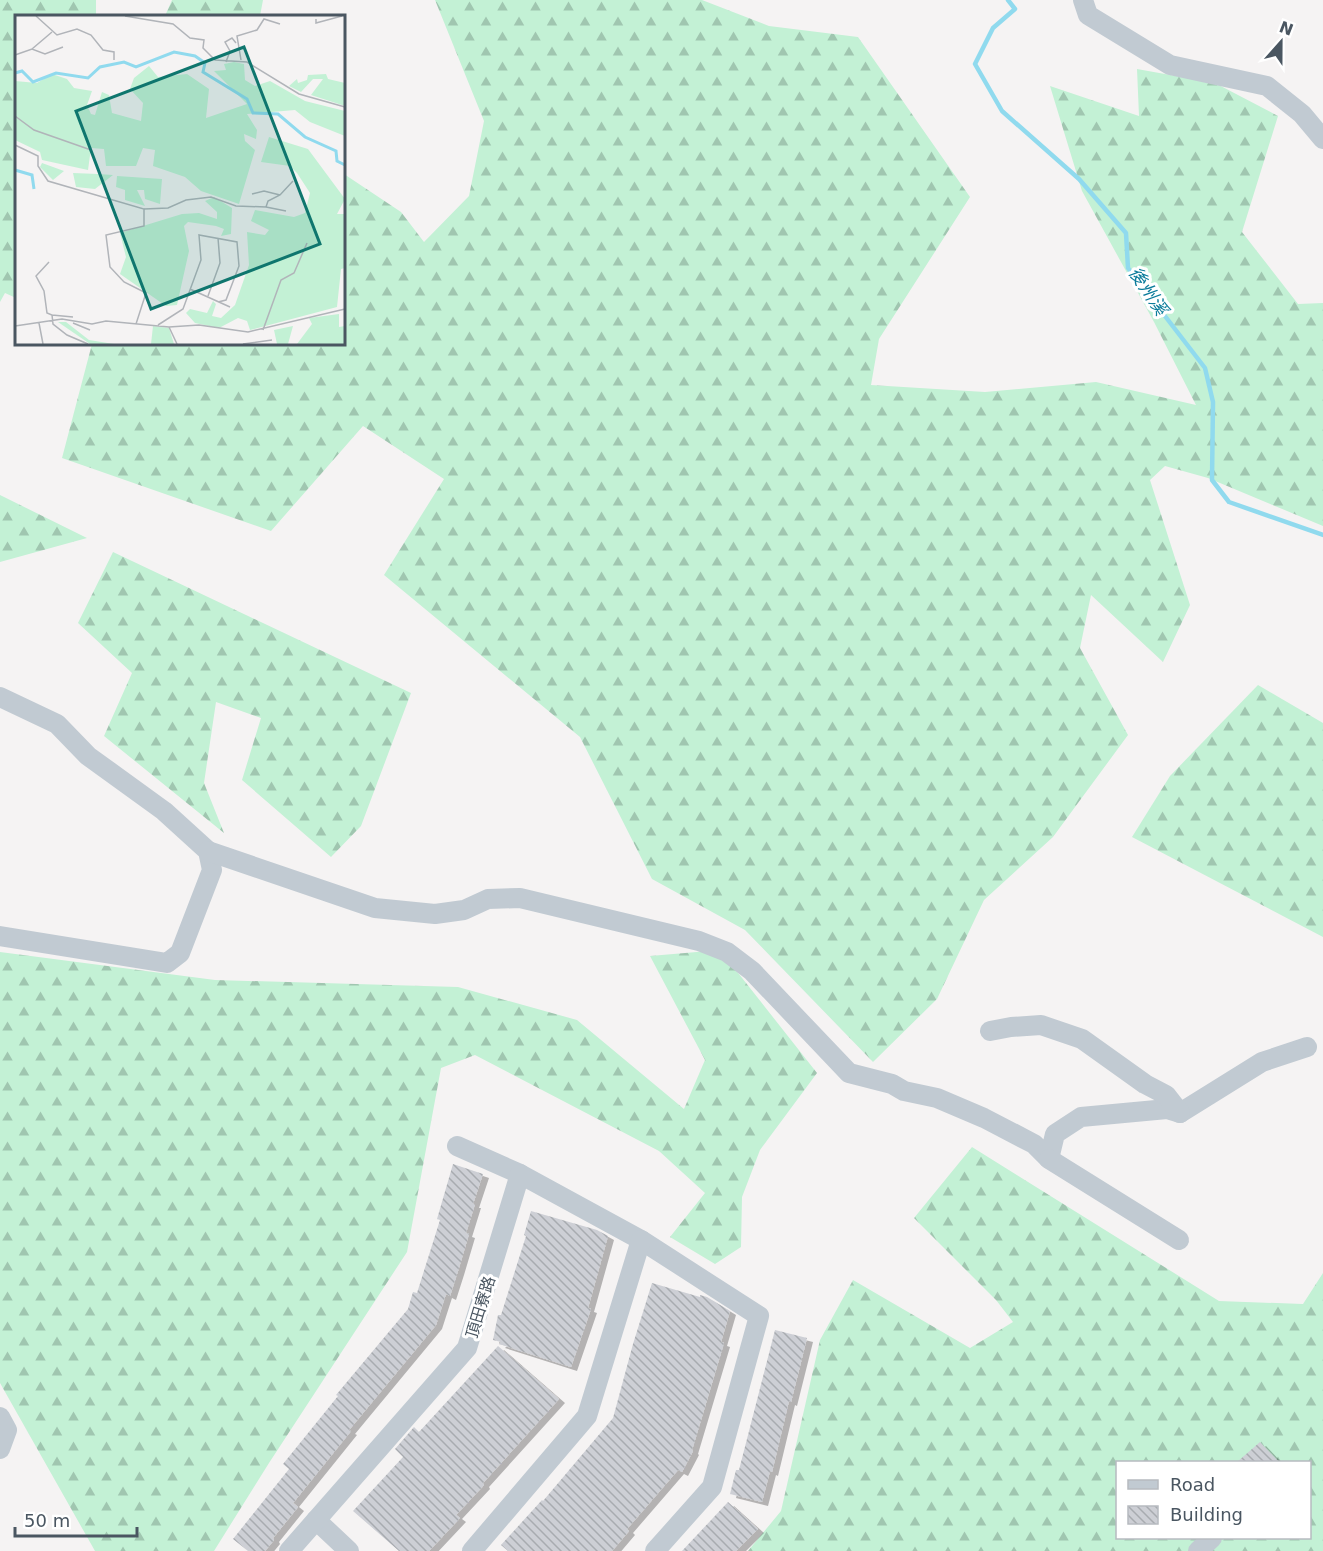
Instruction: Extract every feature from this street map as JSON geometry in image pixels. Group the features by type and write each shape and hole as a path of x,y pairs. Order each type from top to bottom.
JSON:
{"street":[{"path":"1083,0 1088,15 1170,66 1267,86 1302,114 1323,139"},
{"path":"0,697 57,724 88,756 164,812 208,851 375,908 435,914 464,910 488,899 520,898 699,941 727,952 752,971 849,1073 892,1084 904,1091 937,1098 984,1118 1034,1144 1049,1159 1179,1240"},
{"path":"0,936 167,963 180,953 212,870 208,851"},
{"path":"990,1031 1041,1025 1082,1039 1145,1084 1166,1095 1180,1113"},
{"path":"1180,1113 1262,1062 1307,1047"},
{"path":"1049,1159 1055,1134 1081,1117 1167,1108 1180,1113"},
{"path":"457,1146 520,1174 640,1240 759,1316 712,1487 655,1551"},
{"name":"頂田寮路","path":"289,1551 467,1348 520,1174"},
{"path":"472,1551 587,1416 640,1240"},
{"path":"0,1416 7,1430 0,1449"},
{"path":"316,1520 349,1551"},
{"path":"1198,1551 1211,1539"}],"green space":[{"path":"0,0 96,0 96,15 15,15 15,298 5,293 0,302"},
{"path":"172,0 263,0 260,15 165,15"},
{"path":"435,0 702,0 769,26 858,37 970,197 879,339 871,385 985,392 1096,382 1196,405 1154,322 1082,191 1050,86 1139,116 1137,69 1215,83 1278,116 1242,232 1298,304 1323,303 1323,526 1208,478 1165,466 1150,480 1190,605 1163,662 1091,595 1080,648 1128,735 1053,837 984,900 937,999 873,1062 745,930 652,879 580,737 384,575 444,479 363,426 271,531 62,458 92,345 345,345 345,175 401,212 424,242 469,196 484,121"},
{"path":"0,495 87,538 0,562"},
{"path":"113,552 411,693 361,826 331,857 242,780 261,718 216,702 204,783 224,833 104,736 132,673 78,623"},
{"path":"1258,685 1323,723 1323,937 1132,837 1170,776"},
{"path":"720,950 817,1073 760,1150 742,1197 741,1247 715,1264 670,1237 705,1193 659,1151 475,1055 441,1068 407,1252 214,1551 95,1551 0,1383 0,952 215,980 458,987 577,1020 684,1109 705,1060 650,956"},
{"path":"972,1147 1219,1301 1303,1304 1323,1273 1323,1551 748,1551 781,1511 820,1340 853,1280 970,1348 1013,1322 996,1300 914,1218"}],"building":[{"path":"453,1164 483,1174 473,1204 475,1204 466,1233 469,1234 458,1271 450,1296 446,1294 436,1325 349,1430 351,1431 293,1503 298,1507 265,1551 248,1551 233,1539 289,1469 283,1464 338,1396 336,1395 408,1309 413,1292 417,1293 440,1220 437,1219"},
{"path":"531,1211 597,1230 608,1236 588,1308 591,1309 571,1367 499,1344 501,1342 493,1340 498,1315 501,1315 526,1236 524,1235"},
{"path":"652,1283 707,1297 730,1311 721,1342 724,1343 693,1451 682,1472 678,1470 627,1529 629,1531 612,1551 508,1551 501,1545 543,1501 613,1418"},
{"path":"775,1330 807,1338 762,1502 730,1494 736,1470 739,1470"},
{"path":"498,1346 559,1399 483,1483 484,1485 456,1515 460,1518 429,1551 399,1551 353,1511 403,1457 395,1449 414,1427 419,1432"},
{"path":"1260,1442 1278,1461 1238,1461"},
{"path":"728,1502 758,1529 736,1551 682,1551"}],"waterway":[{"name":"後州溪","path":"1008,0 1015,9 993,28 975,64 1002,111 1079,179 1126,233 1128,268 1205,368 1213,402 1212,480 1229,502 1323,535"}]}
